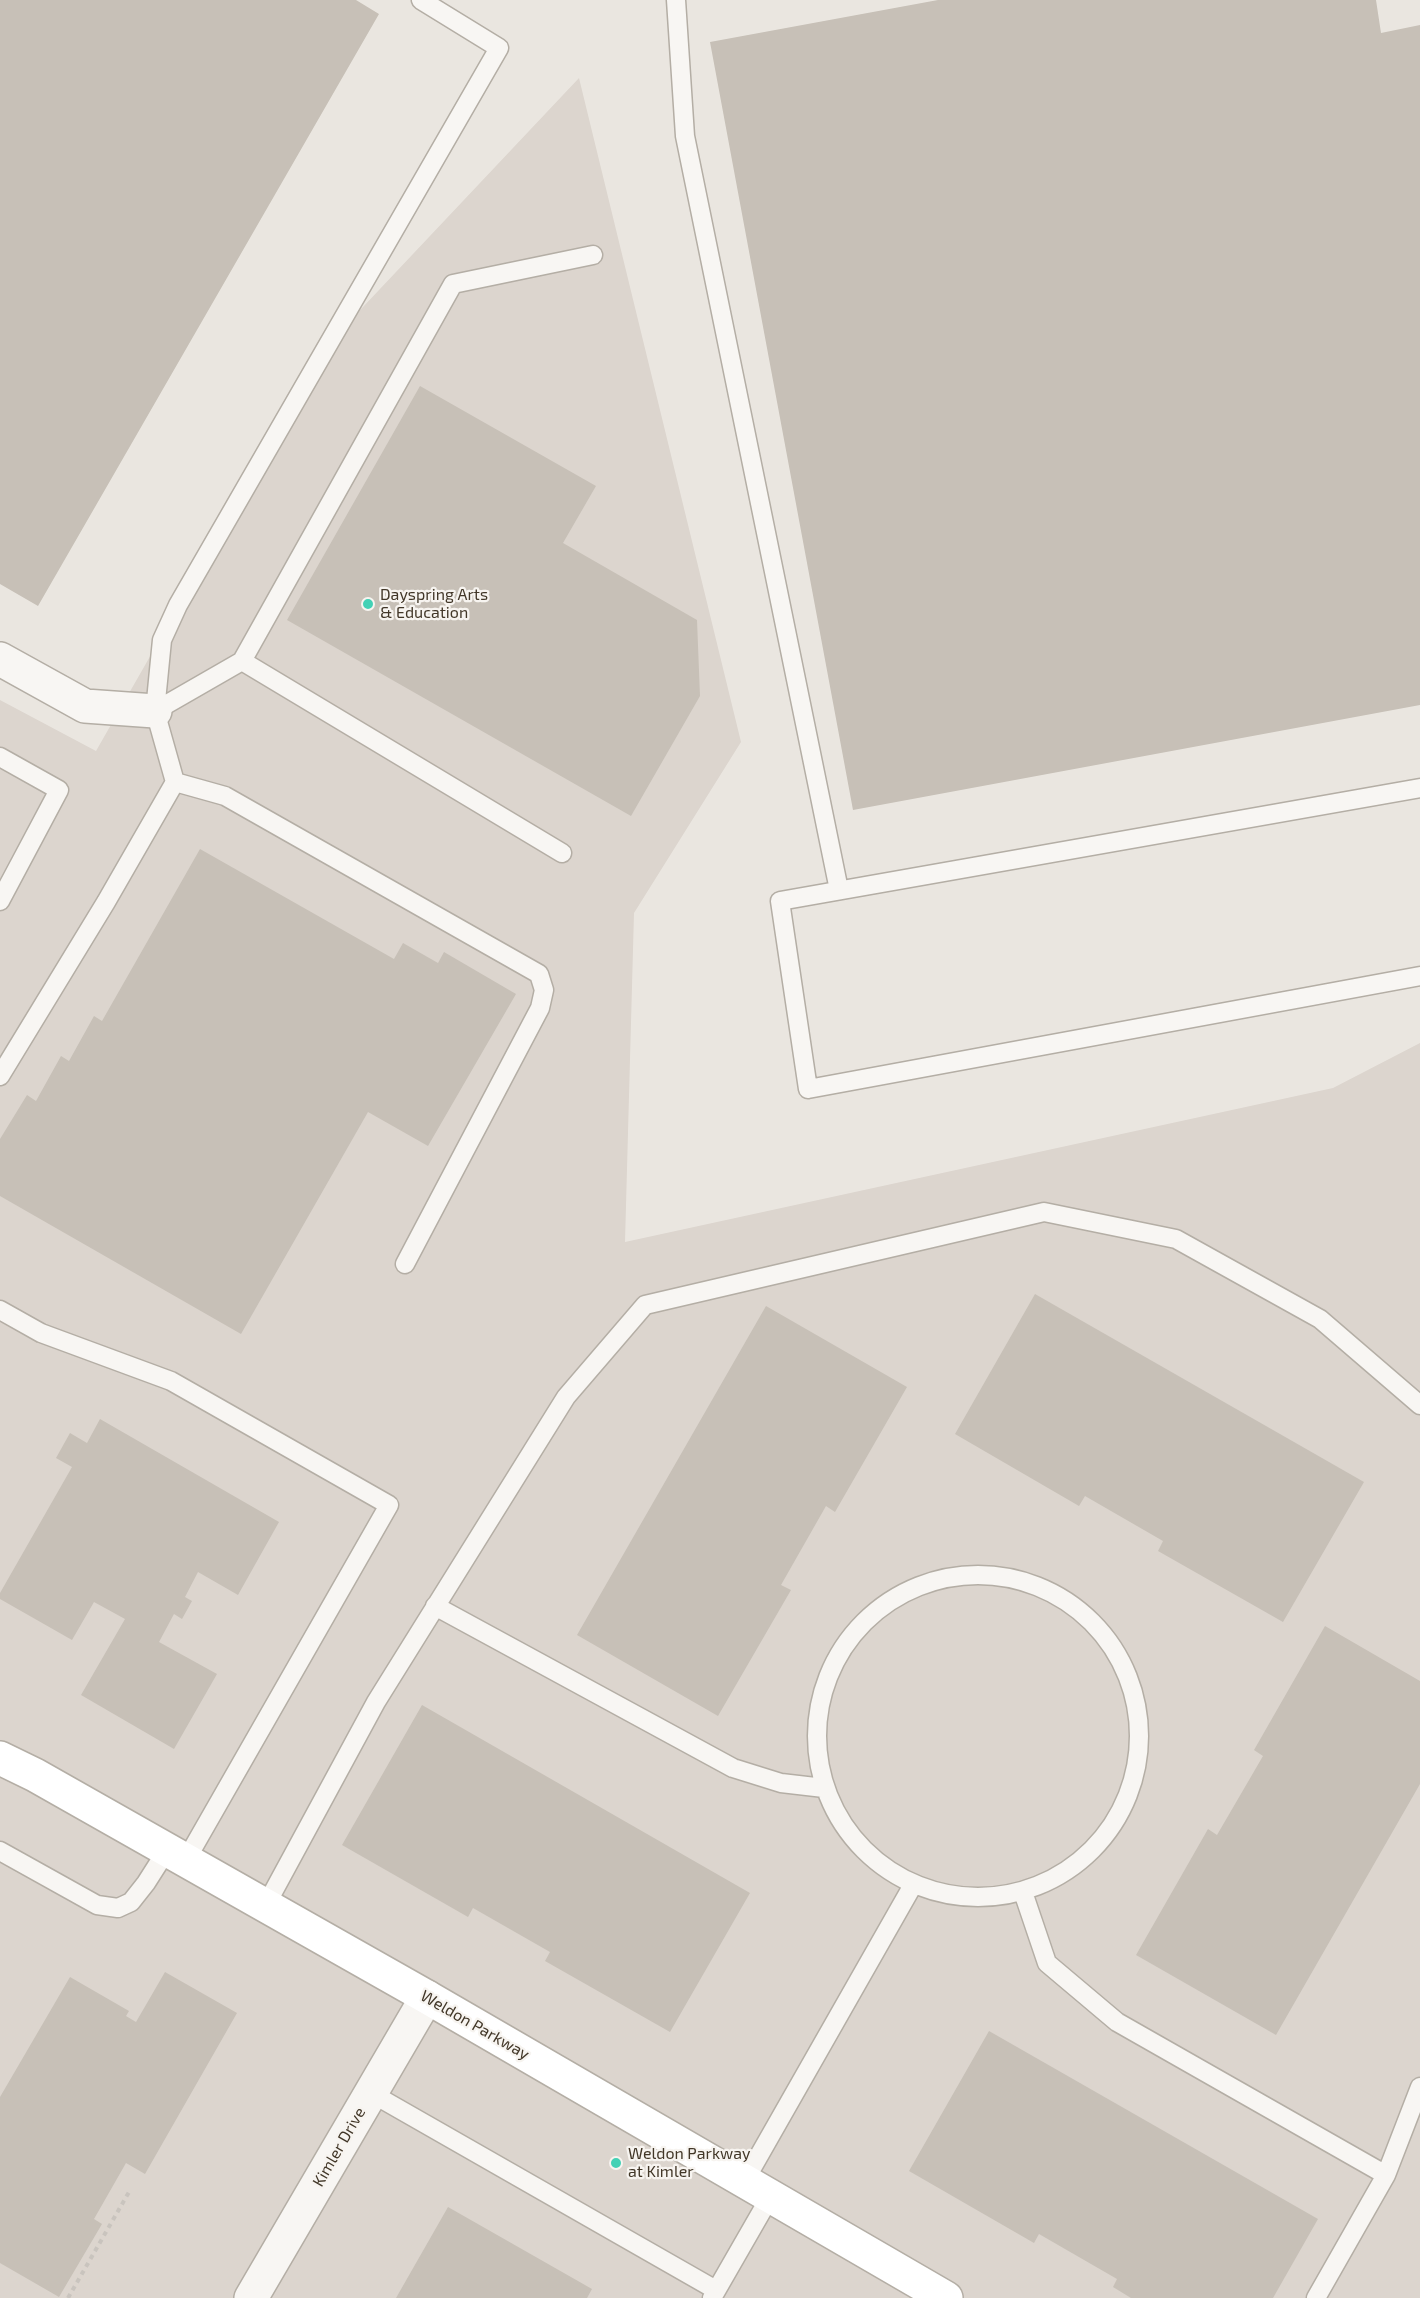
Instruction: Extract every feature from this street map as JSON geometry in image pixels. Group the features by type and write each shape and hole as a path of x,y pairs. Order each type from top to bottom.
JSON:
{"street":[{"path":"0,659 85,706 154,711"},
{"name":"Weldon Parkway","path":"0,1758 35,1775 266,1905 946,2298"},
{"name":"Kimler Drive","path":"251,2298 427,1997"}],"lane":[{"path":"0,1077 106,902 175,782 154,711 162,640 178,605 499,48 421,0"},
{"path":"676,0 685,136 839,891"},
{"path":"154,711 242,661 453,284 593,255"},
{"path":"242,661 562,853"},
{"path":"0,757 59,790 0,902"},
{"path":"175,782 225,796 539,974 544,990 540,1008 405,1264"},
{"path":"1420,788 780,901 808,1089 1420,976"},
{"path":"266,1905 376,1701 566,1397 645,1305 1044,1212 1176,1239 1320,1319 1420,1405"},
{"path":"0,1310 41,1333 171,1381 389,1505 176,1855 146,1883 131,1902 118,1908 97,1905 0,1851"},
{"path":"1001,1575 1054,1592 1097,1625 1127,1671 1140,1724 1135,1779 1111,1828 1073,1868 1023,1892 968,1898 913,1885 875,1862 859,1845 844,1828 824,1788 815,1733 826,1679 854,1631 895,1596 947,1576 1001,1575"},
{"path":"435,1606 733,1768 781,1783 824,1788"},
{"path":"371,2093 714,2294 757,2189 913,1885"},
{"path":"1023,1892 1047,1963 1117,2022 1386,2175"},
{"path":"1316,2298 1386,2175 1420,2087"}],"path":[{"path":"68,2298 129,2192"}],"shaded area":[{"path":"579,78 741,742 634,913 625,1242 1333,1088 1420,1043 1420,2298 0,2298 0,700 96,751 329,343"}],"building":[{"path":"0,0 356,0 379,14 38,606 0,584"},
{"path":"938,0 1376,0 1381,33 1420,25 1420,705 853,810 710,42"},
{"path":"420,386 596,486 563,543 697,620 700,696 631,816 287,620"},
{"path":"200,849 394,959 403,943 438,963 444,952 516,994 428,1146 368,1112 241,1334 0,1196 0,1139 27,1095 36,1101 61,1056 69,1061 94,1016 102,1021"},
{"path":"1035,1294 1364,1482 1283,1622 1158,1551 1163,1541 1085,1496 1079,1506 955,1434"},
{"path":"766,1306 907,1387 835,1512 826,1506 781,1585 791,1590 718,1716 577,1635"},
{"path":"100,1419 279,1522 238,1595 198,1572 185,1597 192,1601 182,1619 174,1614 159,1642 217,1674 174,1749 81,1695 125,1619 94,1602 72,1640 0,1599 0,1593 72,1467 56,1458 70,1433 87,1443"},
{"path":"1325,1626 1420,1681 1420,1784 1276,2035 1136,1955 1208,1829 1217,1835 1263,1756 1254,1750"},
{"path":"422,1705 750,1893 670,2032 545,1961 550,1952 473,1908 468,1917 342,1845"},
{"path":"165,1972 237,2013 145,2174 126,2163 94,2219 102,2224 59,2297 0,2263 0,2097 70,1977 129,2011 126,2016 136,2022"},
{"path":"989,2031 1318,2219 1273,2298 1131,2298 1113,2287 1117,2279 1039,2234 1034,2243 909,2171"},
{"path":"448,2207 592,2289 587,2298 396,2298"}],"place":[{"name":"Dayspring Arts & Education","path":"368,604"},
{"name":"Weldon Parkway at Kimler","path":"616,2163"}]}
